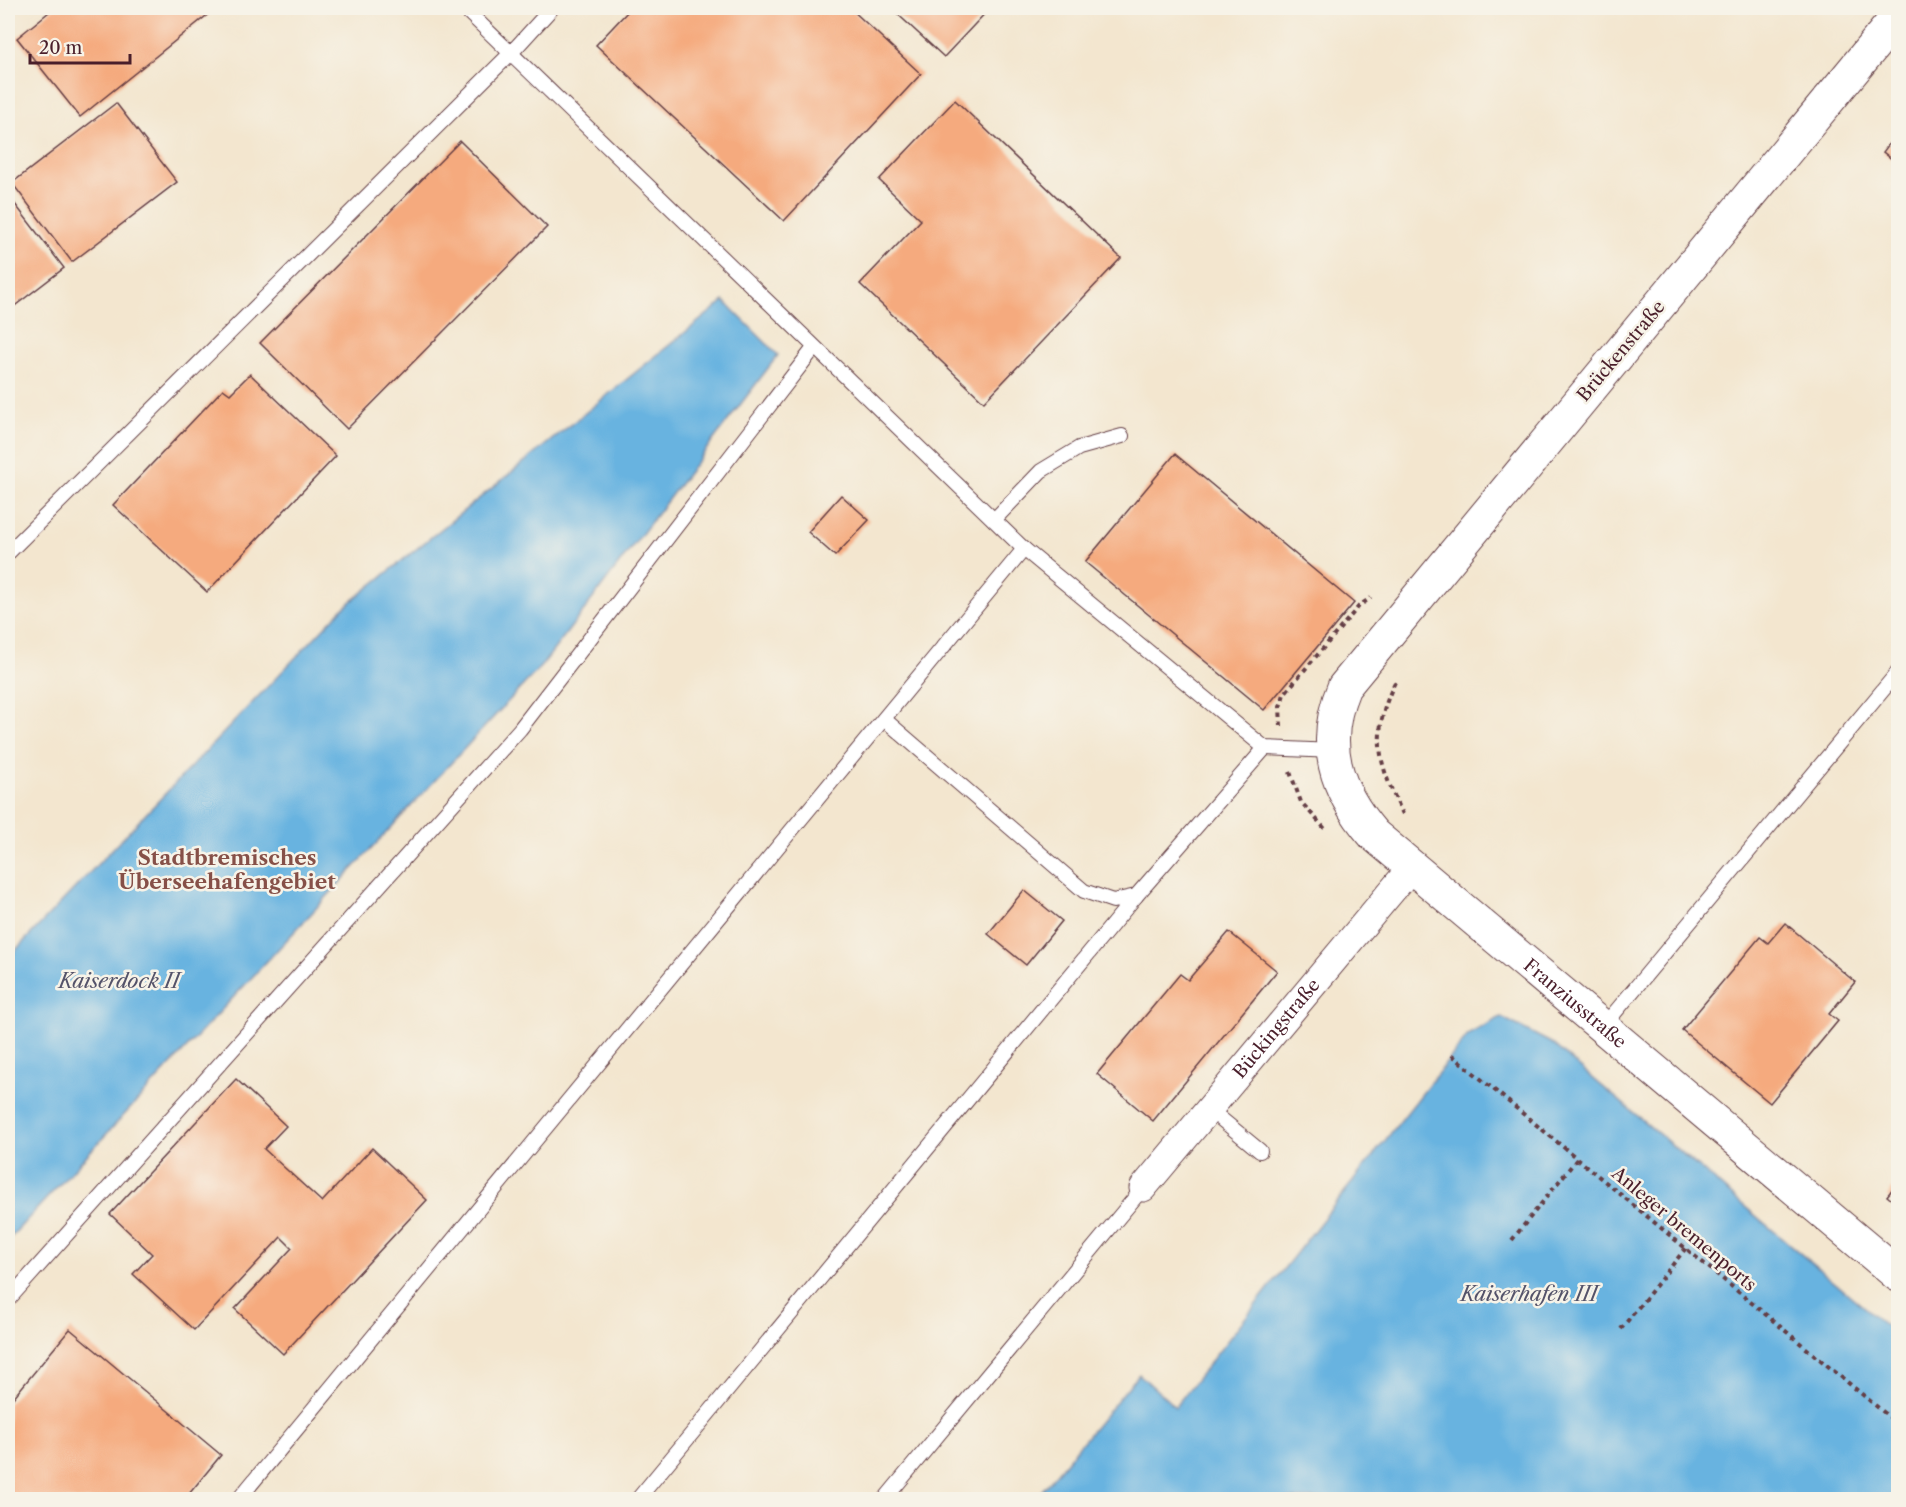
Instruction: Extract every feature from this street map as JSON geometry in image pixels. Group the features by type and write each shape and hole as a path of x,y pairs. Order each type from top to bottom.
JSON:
{"main road":[{"name":"Brückenstraße","path":"1344,687 1899,16"},
{"name":"Franziusstraße","path":"1344,687 1334,719 1333,751 1342,790 1356,814 1374,835 1602,1029 1899,1275"}],"street":[{"name":"Bückingstraße","path":"1143,1188 1411,868"}],"lane":[{"path":"464,8 1024,549 1265,748 1333,751"},
{"path":"8,553 511,53 552,8"},
{"path":"8,1300 520,729 814,348"},
{"path":"994,520 1041,471 1079,448 1122,436"},
{"path":"238,1500 1024,549"},
{"path":"1602,1029 1899,672"},
{"path":"884,719 1084,891 1113,901 1136,896"},
{"path":"637,1500 1136,896 1265,748"},
{"path":"1209,1109 1260,1151"},
{"path":"884,1500 1143,1188"}],"path":[{"path":"1395,680 1383,714 1379,743 1382,769 1407,821"},
{"name":"Anleger bremenports","path":"1452,1055 1899,1424"},
{"path":"1512,1240 1577,1159"},
{"path":"1621,1329 1686,1248"}],"water":[{"name":"Kaiserdock II","path":"724,301 778,355 543,664 8,1240 8,958 342,609"},
{"name":"Kaiserhafen III","path":"1501,1017 1551,1043 1898,1336 1898,1499 1035,1499 1139,1374 1175,1407 1469,1034"}],"building":[{"path":"54,8 216,8 80,117 17,38"},
{"path":"631,8 850,8 921,74 784,221 596,45"},
{"path":"891,8 990,8 944,57"},
{"path":"955,100 1121,258 984,402 860,284 921,220 879,180"},
{"path":"116,103 177,182 72,262 12,183"},
{"path":"1898,132 1898,164 1883,152"},
{"path":"460,141 547,227 347,429 260,343"},
{"path":"8,195 64,268 8,311"},
{"path":"250,374 336,456 207,592 113,505 223,389 230,394"},
{"path":"1175,454 1354,603 1264,710 1085,562"},
{"path":"841,495 869,520 835,556 808,532"},
{"path":"1024,890 1062,921 1026,965 988,934"},
{"path":"1785,923 1855,982 1829,1014 1838,1021 1770,1103 1682,1030 1760,937 1768,943"},
{"path":"1229,932 1277,971 1153,1121 1097,1074 1180,974 1188,980"},
{"path":"236,1079 286,1126 264,1149 322,1202 372,1148 427,1200 283,1354 235,1309 292,1248 281,1237 194,1330 133,1274 152,1254 110,1214"},
{"path":"1898,1182 1898,1205 1887,1196"},
{"path":"70,1329 221,1455 184,1500 8,1500 8,1404"}],"district":[{"name":"Stadtbremisches Überseehafengebiet","path":"227,869"}]}
